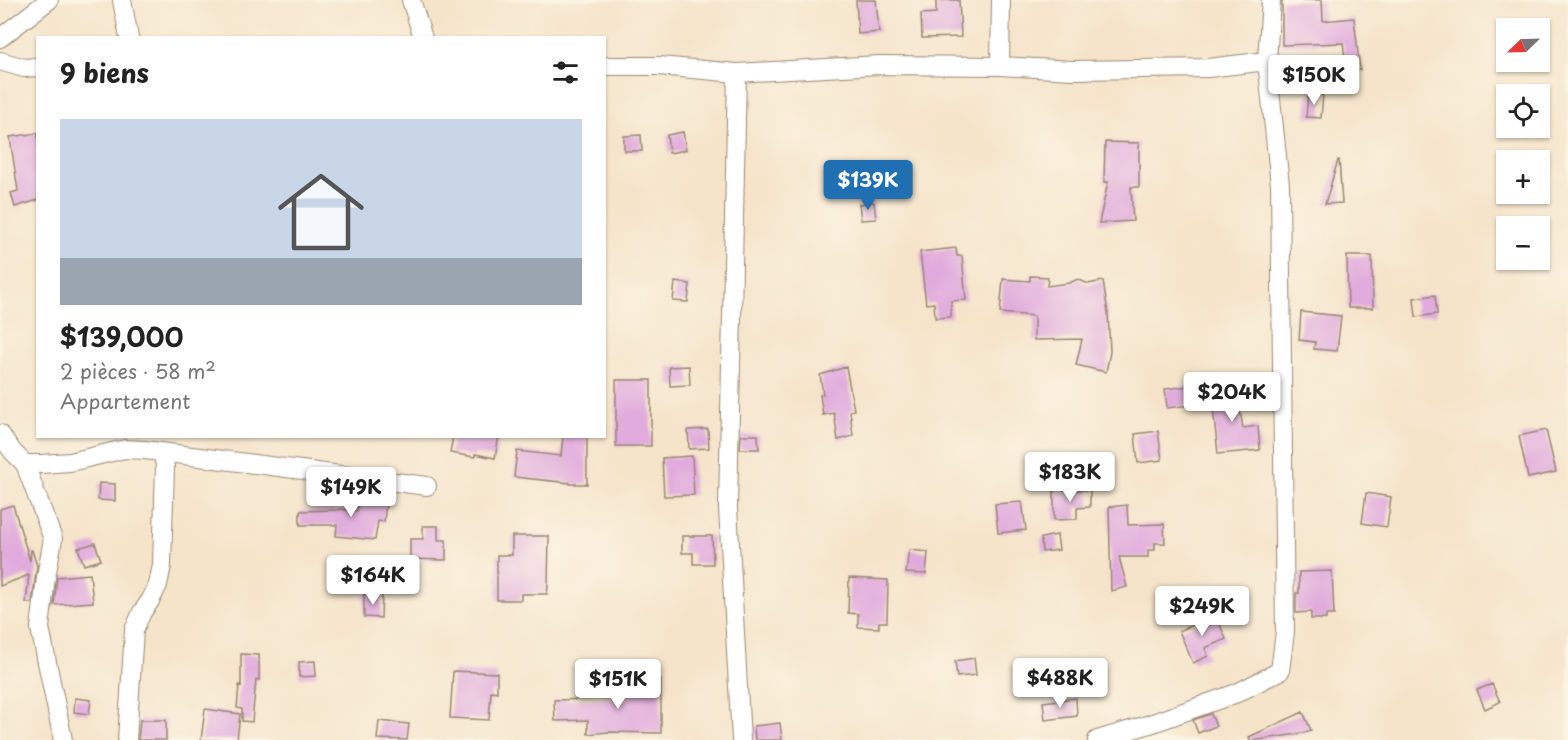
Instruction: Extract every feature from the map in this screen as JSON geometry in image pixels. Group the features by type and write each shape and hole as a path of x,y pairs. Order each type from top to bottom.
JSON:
{"street":[{"path":"0,38 49,0"},
{"path":"122,0 129,36"},
{"path":"411,0 422,36"},
{"path":"1000,66 1001,0"},
{"path":"1096,740 1150,724 1237,693 1280,670 1286,632 1280,185 1267,61 1271,0"},
{"path":"0,61 24,68 36,67"},
{"path":"606,66 659,66 737,73 879,65 1000,66 1072,70 1208,68 1267,61"},
{"path":"737,73 728,508 741,740"},
{"path":"0,434 25,464 53,539 40,628 63,740"},
{"path":"25,464 70,462 125,449 427,486"},
{"path":"127,740 134,630 158,585 162,565 165,467 163,453"}],"building":[{"path":"856,0 876,0 879,32 858,34"},
{"path":"936,0 959,0 961,37 922,38 921,14 936,13"},
{"path":"1282,0 1322,0 1323,21 1354,18 1360,70 1347,72 1343,43 1282,45"},
{"path":"1308,94 1323,95 1321,118 1306,117"},
{"path":"683,132 686,150 669,153 667,135"},
{"path":"36,133 36,201 15,207 11,193 18,191 10,137"},
{"path":"641,135 642,151 624,151 624,136"},
{"path":"1105,142 1139,143 1139,187 1131,187 1133,221 1099,223 1108,182 1104,182"},
{"path":"1338,160 1342,203 1325,204"},
{"path":"874,202 876,219 861,220 859,204"},
{"path":"956,248 957,256 962,256 966,300 951,301 951,317 935,318 934,303 926,304 920,252"},
{"path":"1347,256 1372,256 1373,308 1348,308"},
{"path":"1030,276 1048,277 1047,286 1069,283 1078,279 1088,284 1103,281 1108,313 1110,352 1106,372 1076,365 1082,339 1034,340 1034,316 1000,313 1003,279 1030,281"},
{"path":"675,282 690,284 688,302 673,301"},
{"path":"1435,295 1437,314 1416,317 1414,298"},
{"path":"1301,312 1341,316 1337,351 1314,349 1315,342 1299,340"},
{"path":"689,366 690,385 670,386 669,367"},
{"path":"846,367 854,410 850,411 853,436 838,440 834,413 823,415 820,375"},
{"path":"616,380 651,380 651,446 616,446"},
{"path":"1198,385 1200,404 1167,408 1165,389"},
{"path":"1236,385 1243,428 1258,426 1260,450 1218,454 1211,389"},
{"path":"708,429 709,448 689,449 688,430"},
{"path":"1546,430 1556,472 1528,478 1519,436"},
{"path":"1158,431 1162,460 1138,463 1135,434"},
{"path":"741,435 758,435 759,449 740,449"},
{"path":"453,438 499,438 495,458 450,453"},
{"path":"563,438 587,438 587,484 514,477 517,451 561,456"},
{"path":"692,456 694,495 664,496 662,458"},
{"path":"99,483 115,484 115,501 98,500"},
{"path":"1054,490 1090,490 1090,507 1077,508 1077,519 1054,520"},
{"path":"359,493 382,496 382,502 386,503 384,522 378,521 375,540 336,536 337,525 300,525 300,511 339,509 357,511"},
{"path":"1366,493 1391,497 1387,527 1362,523"},
{"path":"1022,502 1026,530 998,533 995,504"},
{"path":"13,505 30,561 32,550 37,566 32,603 26,603 29,575 0,586 0,509"},
{"path":"1127,505 1128,525 1164,524 1165,543 1155,543 1155,550 1148,550 1148,557 1119,557 1127,587 1111,591 1109,507"},
{"path":"423,526 438,526 438,540 446,540 446,560 410,559 410,539 423,539"},
{"path":"1057,535 1059,550 1042,552 1041,538"},
{"path":"512,536 549,536 547,594 521,594 521,600 497,600 497,555 512,555"},
{"path":"682,536 712,536 713,564 693,564 693,553 682,553"},
{"path":"95,543 101,560 84,565 78,548"},
{"path":"909,550 928,552 926,574 906,573"},
{"path":"1332,571 1334,615 1326,615 1326,619 1311,619 1311,612 1296,613 1299,572"},
{"path":"90,574 93,602 54,605 57,577"},
{"path":"849,578 888,580 887,622 879,622 879,628 858,627 858,614 848,613"},
{"path":"364,594 382,594 381,618 364,617"},
{"path":"1216,615 1226,639 1205,648 1208,656 1193,663 1179,631"},
{"path":"241,654 259,655 259,680 256,680 252,722 242,721 242,709 237,708 239,685 241,686"},
{"path":"974,658 976,675 957,677 955,661"},
{"path":"315,661 316,676 299,677 299,662"},
{"path":"453,671 497,673 497,692 491,691 489,720 450,718"},
{"path":"628,679 661,679 661,733 588,734 588,720 555,721 554,700 628,698"},
{"path":"1492,684 1500,702 1485,709 1477,690"},
{"path":"75,698 91,700 89,714 74,712"},
{"path":"1076,698 1077,716 1045,720 1043,702"},
{"path":"205,709 240,714 237,740 201,740"},
{"path":"1303,712 1311,730 1250,740 1249,737"},
{"path":"1211,714 1216,726 1198,733 1193,720"},
{"path":"140,720 166,720 166,740 138,740"},
{"path":"379,721 409,724 407,740 377,739"},
{"path":"780,723 782,740 755,740 754,726"}]}
